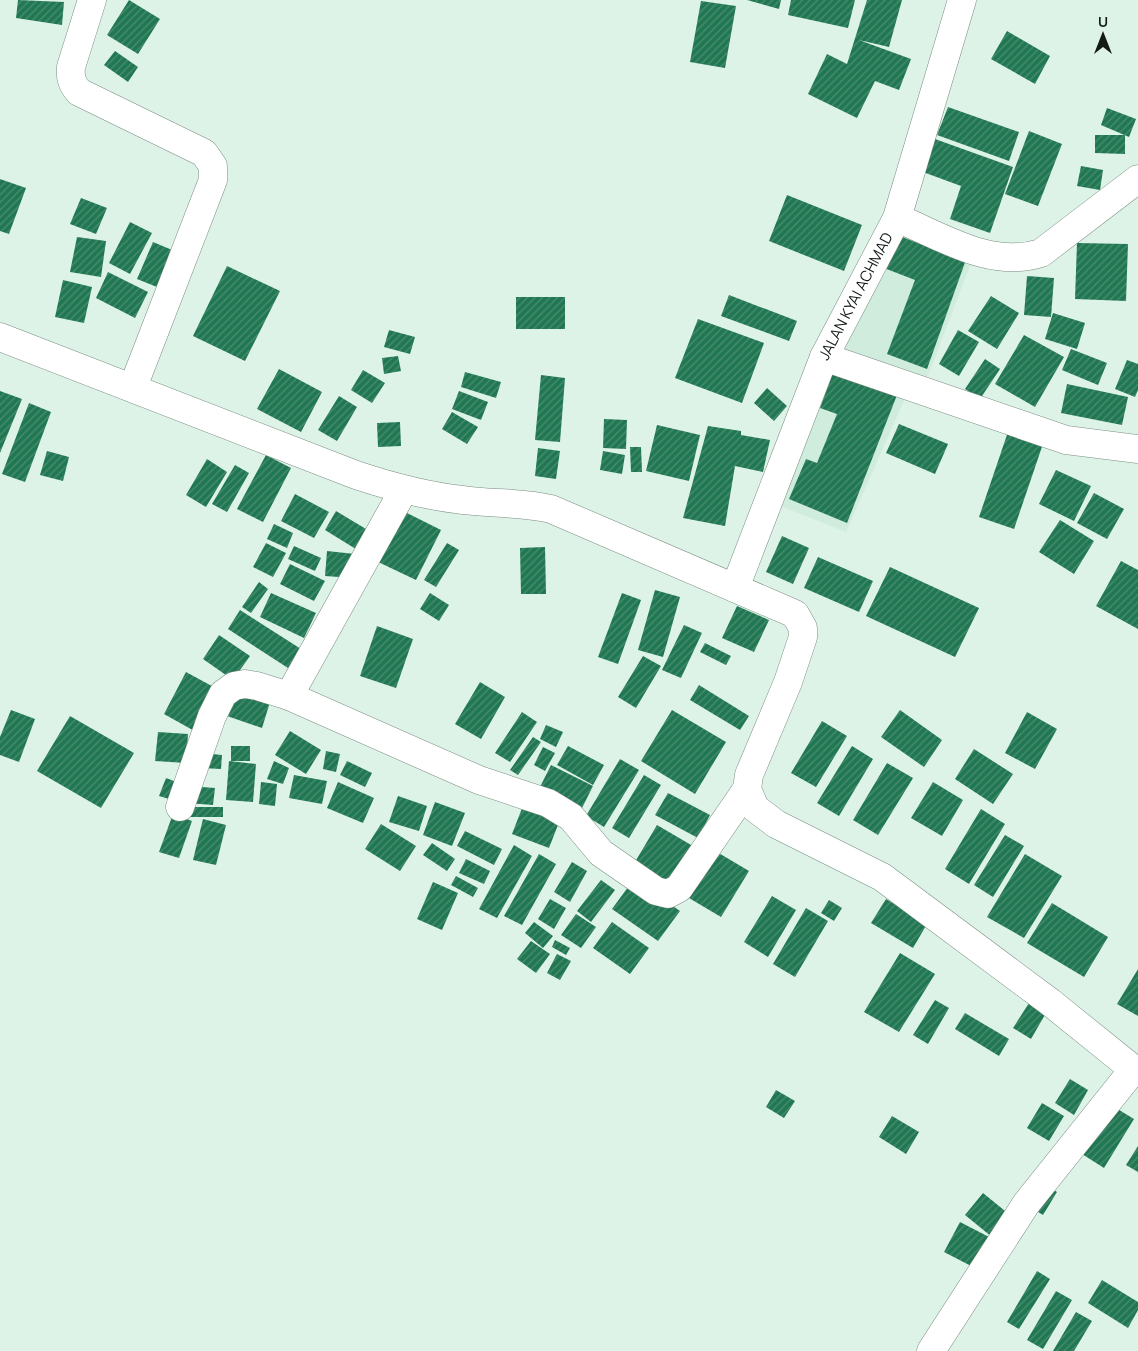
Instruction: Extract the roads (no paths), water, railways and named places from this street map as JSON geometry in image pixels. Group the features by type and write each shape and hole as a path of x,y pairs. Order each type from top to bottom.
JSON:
{"street":[{"path":"92,0 71,67 70,78 73,85 79,92 204,153 213,166 213,180 133,387"},
{"name":"JALAN KYAI ACHMAD","path":"735,588 824,357 897,218 962,0"},
{"path":"897,218 988,256 1024,258 1041,252 1138,179"},
{"path":"0,337 356,475 403,490 463,500 534,504 551,509 796,614 803,628 803,637 788,682 749,775 747,789 679,888 668,894 662,893 601,853 561,809 479,780 289,696 245,684 234,686 224,694 212,716 180,806"},
{"path":"824,357 1066,440 1138,449"},
{"path":"289,696 403,490"},
{"path":"747,789 755,808 776,824 882,877 1050,1002 1136,1072 1080,1134 1026,1204 931,1351"}]}
